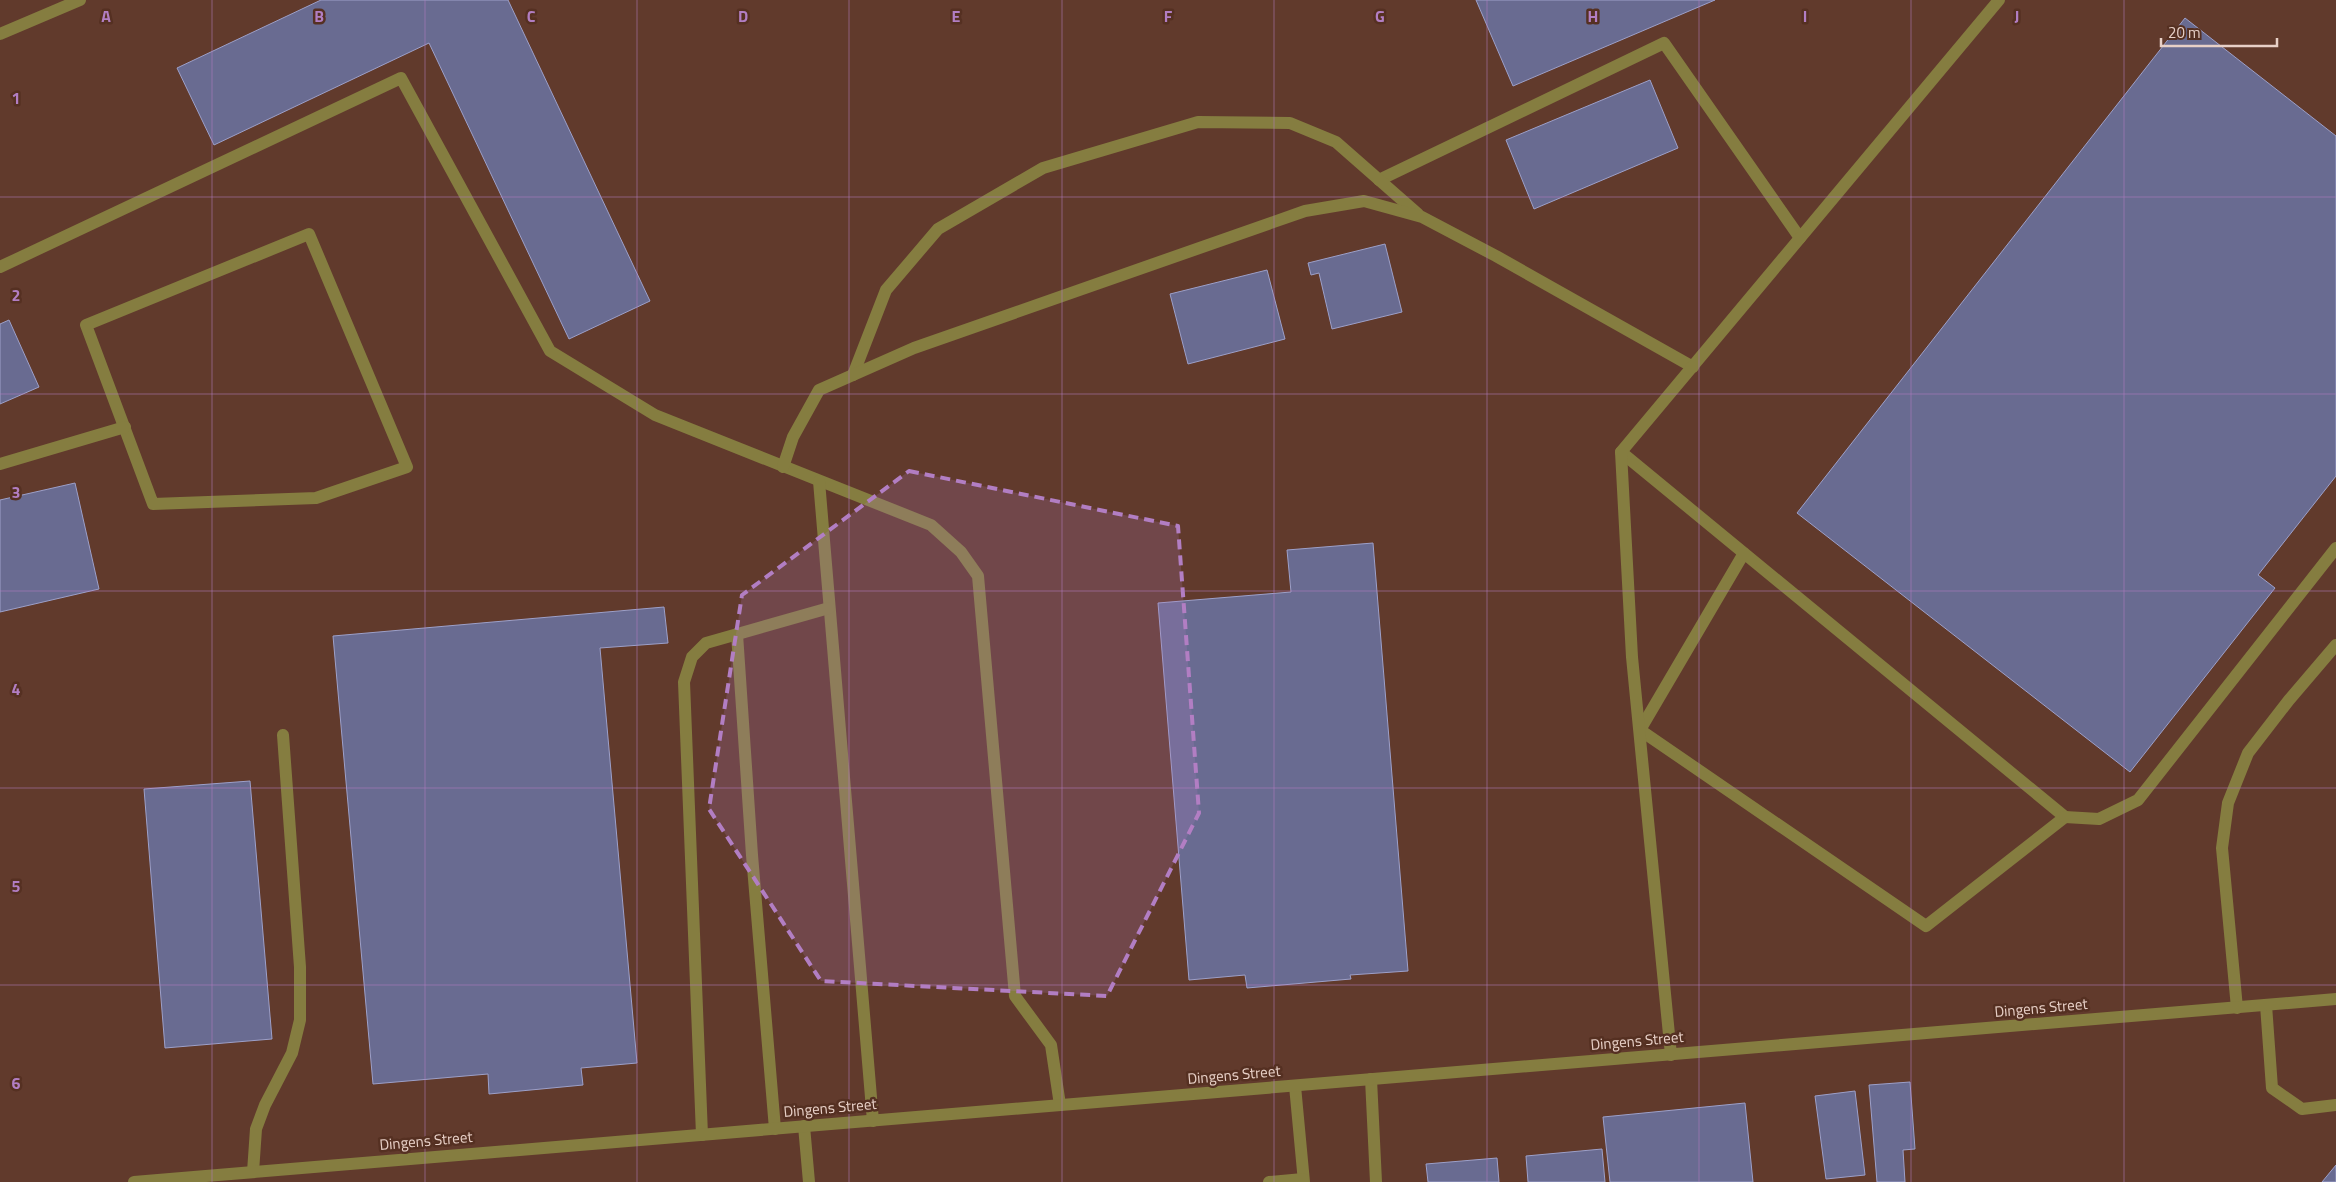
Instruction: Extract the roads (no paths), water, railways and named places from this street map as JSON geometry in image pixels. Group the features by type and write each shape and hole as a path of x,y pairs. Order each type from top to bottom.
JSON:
{"street":[{"path":"0,34 80,0"},
{"path":"1671,1055 1632,658 1621,452 1999,0"},
{"path":"1379,180 1664,43 1800,238"},
{"path":"0,267 401,78 550,351 655,415 931,525 961,552 978,576 1015,996 1050,1045 1060,1105"},
{"path":"853,375 886,290 938,229 1043,168 1198,122 1290,123 1336,142 1422,217"},
{"path":"783,467 793,437 819,390 923,345 1305,211 1364,201 1422,217 1496,256 1693,367"},
{"path":"309,234 407,467 316,498 153,504 124,427 86,325 309,234"},
{"path":"0,464 124,427"},
{"path":"1621,452 2065,817 2099,820 2138,800 2336,548"},
{"path":"819,481 873,1121"},
{"path":"1640,730 1744,553"},
{"path":"702,1135 684,682 692,657 706,642 829,608"},
{"path":"736,634 775,1129"},
{"path":"2237,1008 2222,848 2228,803 2248,753 2336,645"},
{"path":"1640,730 1926,926 2065,817"},
{"path":"253,1172 256,1129 264,1105 292,1053 300,1020 300,967 283,735"},
{"name":"Dingens Street","path":"134,1182 2336,999"},
{"path":"2266,1005 2272,1088 2302,1108 2336,1105"},
{"path":"1371,1079 1376,1182"},
{"path":"1269,1182 1304,1180 1295,1086"},
{"path":"804,1126 808,1182"}]}
